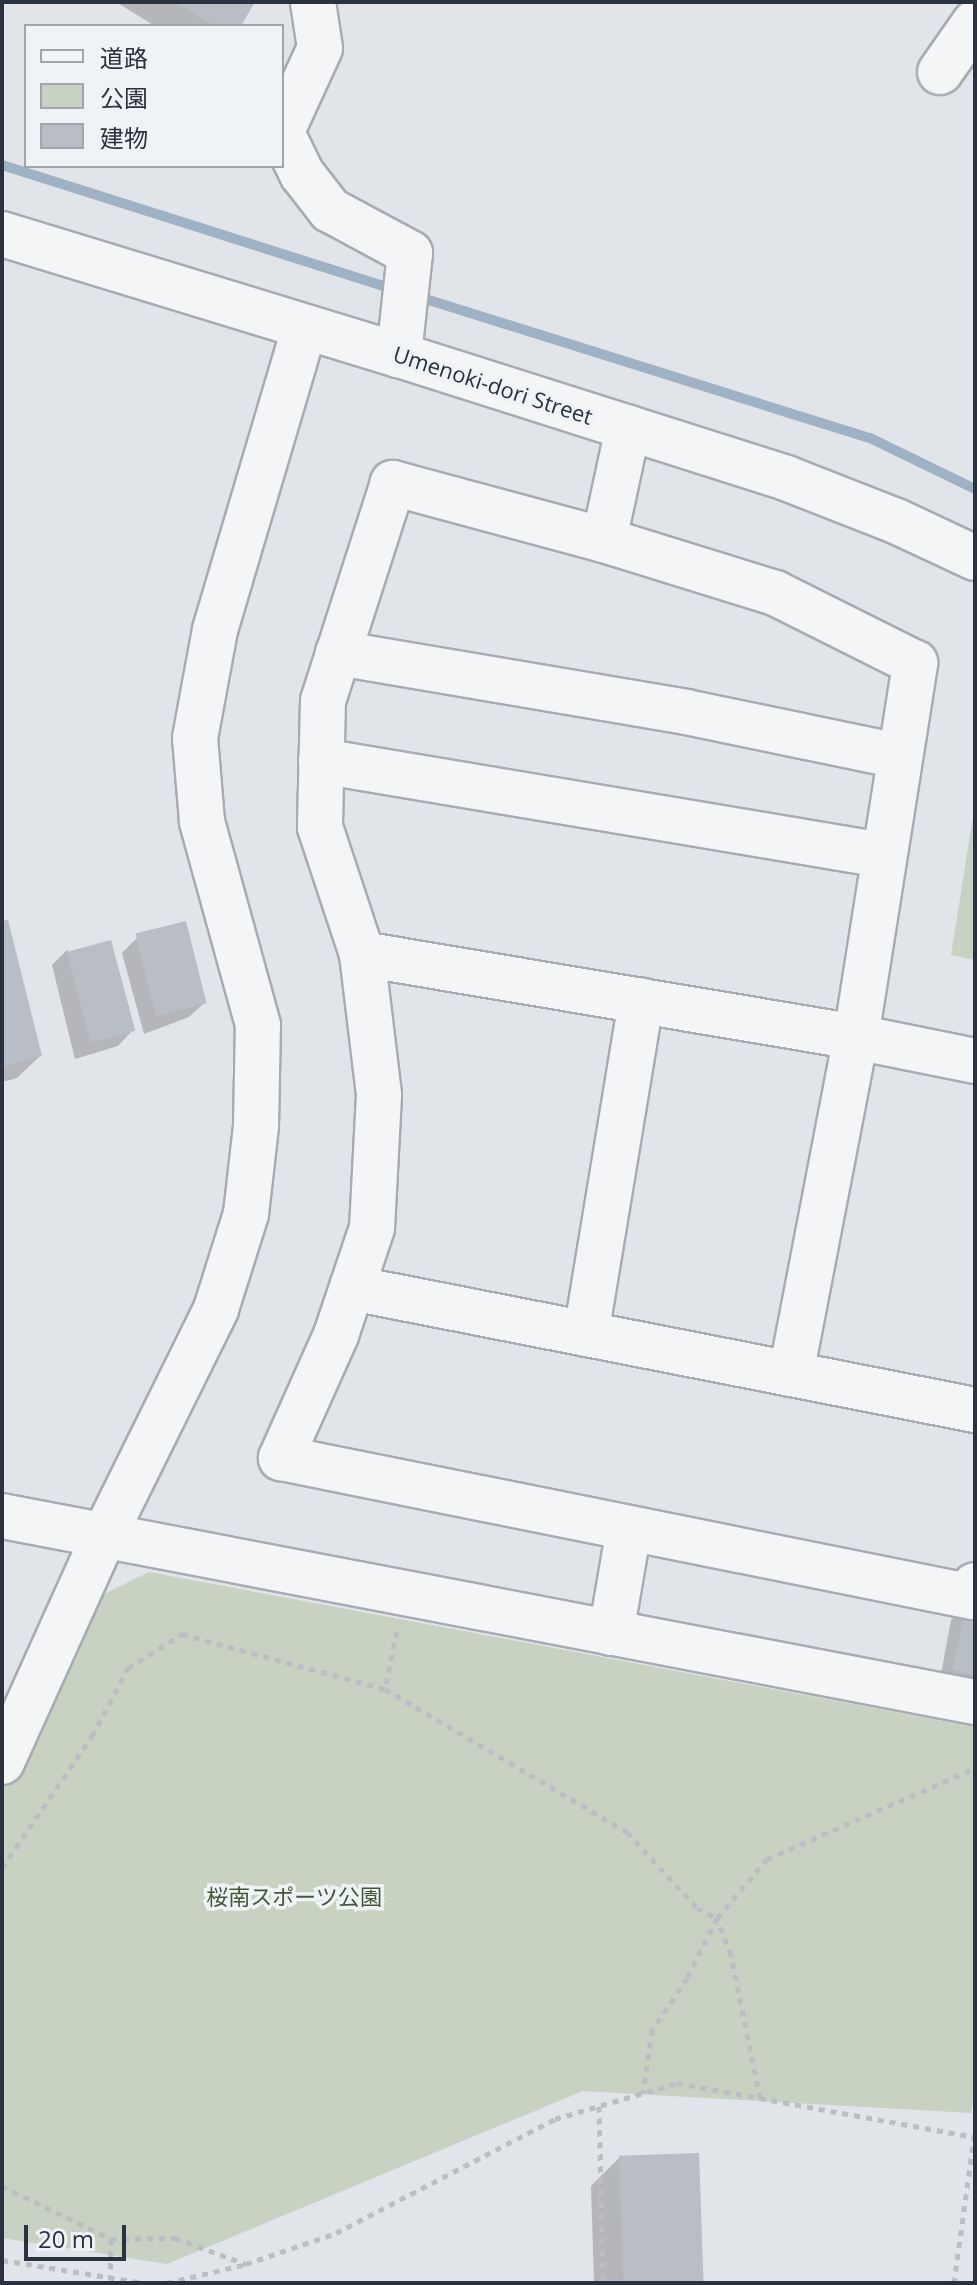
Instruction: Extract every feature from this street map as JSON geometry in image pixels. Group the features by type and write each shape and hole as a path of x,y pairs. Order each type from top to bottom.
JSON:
{"street":[{"path":"284,128 320,48 313,2"},
{"path":"940,72 975,22"},
{"path":"284,136 302,174 330,210 410,253 399,355"},
{"name":"Umenoki-dori Street","path":"2,234 399,355 786,478 896,521 975,558"},
{"path":"2,1762 17,1690 104,1536 216,1309 246,1214 256,1126 258,1025 202,821 195,738 215,630 305,327"},
{"path":"604,540 628,428"},
{"path":"791,1374 856,1037 882,855 915,663 775,593 604,540 393,483 323,701 321,761 320,827 362,954 379,1095 372,1228 336,1335 281,1458 973,1597 975,1585"},
{"path":"338,653 686,712 899,756"},
{"path":"321,761 882,855"},
{"path":"362,954 856,1037 975,1061"},
{"path":"586,1334 641,1001"},
{"path":"352,1288 975,1410"},
{"path":"2,1516 975,1702"},
{"path":"611,1633 629,1529"}],"path":[{"path":"385,1689 398,1623"},
{"path":"2,1868 92,1736 128,1668 182,1634 385,1689 627,1832 697,1908 717,1918 731,1955 760,2098"},
{"path":"643,2093 652,2030 687,1978 717,1918 767,1859 975,1768"},
{"path":"167,2283 246,2264 336,2233 555,2119 677,2083 974,2137"},
{"path":"599,2106 603,2283"},
{"path":"954,2283 975,2129"},
{"path":"2,2186 111,2239 175,2238 246,2264"},
{"path":"110,2278 111,2239"},
{"path":"2,2260 144,2283"}],"green space":[{"path":"975,804 975,960 951,955"},
{"name":"桜南スポーツ公園","path":"149,1572 975,1727 975,2086 971,2113 583,2091 167,2264 2,2238 2,1786 18,1781 92,1600"}],"building":[{"path":"174,2 255,2 242,24 211,24"},
{"path":"8,920 42,1056 2,1067 2,921"},
{"path":"186,921 207,1003 156,1016 136,934"},
{"path":"111,940 135,1031 91,1043 67,952"},
{"path":"966,1602 975,1604 975,1675 953,1670"},
{"path":"699,2153 704,2283 623,2283 619,2156"}],"waterway":[{"path":"2,165 397,290"},
{"path":"416,296 870,438 975,489"}]}
